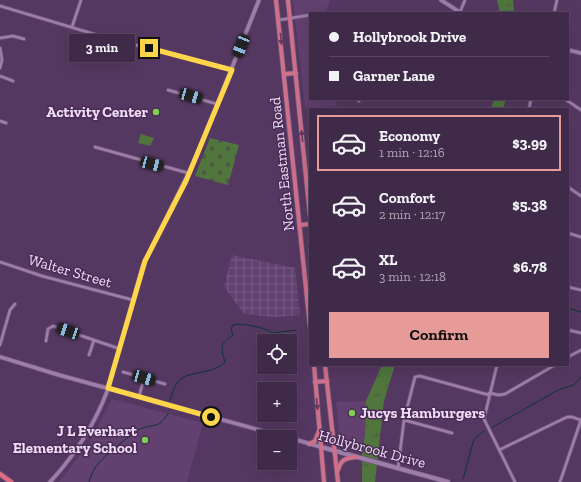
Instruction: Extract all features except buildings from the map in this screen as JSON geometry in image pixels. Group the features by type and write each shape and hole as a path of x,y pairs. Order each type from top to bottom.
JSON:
{"highway":[{"path":"0,474 11,482"}],"main road":[{"name":"North Eastman Road","path":"276,0 285,74 309,316"},
{"name":"North Eastman Road","path":"288,0 309,206"},
{"path":"285,74 296,73"},
{"path":"300,225 309,224"},
{"path":"314,366 324,482"},
{"path":"325,366 338,482"},
{"path":"315,382 327,381"},
{"path":"309,444 316,440 319,429"},
{"name":"Hollybrook Drive","path":"321,448 448,482"},
{"path":"337,473 342,461 345,458 357,457"}],"street":[{"path":"72,27 81,0"},
{"path":"50,482 84,440 98,414 120,349 145,261 189,174 259,0"},
{"path":"441,0 461,12 465,0"},
{"path":"554,12 557,0"},
{"path":"0,7 232,70"},
{"path":"279,20 309,15"},
{"path":"0,38 13,36 24,39"},
{"path":"0,48 2,61 0,68"},
{"path":"569,50 581,53"},
{"path":"0,76 14,81"},
{"path":"168,90 217,104"},
{"path":"566,100 581,110"},
{"path":"0,121 6,123"},
{"path":"95,147 189,174"},
{"path":"569,188 581,196"},
{"path":"569,233 581,237"},
{"name":"Walter Street","path":"0,262 42,276 133,300"},
{"path":"569,287 581,290"},
{"path":"0,345 10,310 15,304"},
{"path":"46,341 48,329 52,326 120,349"},
{"path":"569,330 581,333"},
{"path":"89,355 94,340"},
{"path":"569,356 581,350"},
{"path":"0,357 259,430"},
{"path":"497,366 484,419 516,482"},
{"path":"398,468 404,420 413,379 417,376 489,394 499,395 505,394 553,366"},
{"path":"123,372 165,384"},
{"path":"139,397 144,378"},
{"path":"499,450 567,417 572,416 581,420 560,482"},
{"path":"404,420 452,434"},
{"name":"Hollybrook Drive","path":"297,440 321,448"}],"shaded area":[{"path":"293,0 330,0 326,12 309,12 309,100 336,100 337,106 305,107"},
{"path":"232,255 295,268 300,315 274,317 244,314 224,287"},
{"name":"J L Everhart Elementary School","path":"112,399 203,423 187,482 59,482 89,444"},
{"path":"366,401 365,435 362,452 341,447 336,402"}],"green space":[{"path":"497,0 513,0 514,12 500,12"},
{"path":"494,100 506,100 503,108 491,108"},
{"path":"141,134 154,138 150,146 138,143"},
{"path":"210,138 239,145 228,185 195,176"},
{"path":"382,366 395,366 384,401 375,482 362,482 362,452 365,435 366,401"}],"waterway":[{"path":"569,308 581,312"},
{"path":"170,400 177,383 181,379 213,369 225,362 222,346 223,343 233,335 231,329 233,325 242,324 253,326 273,333 296,330"},
{"path":"491,428 558,390 574,385 581,377"},
{"path":"89,482 93,471 98,464 116,447 140,429 158,424 168,414"},
{"path":"463,479 474,439 484,431"}],"place":[{"name":"Activity Center","path":"156,112"},
{"name":"Jucys Hamburgers","path":"352,413"},
{"name":"J L Everhart Elementary School","path":"145,440"}],"route":[{"path":"149,48 232,70 186,181 145,261 138,280 108,388 211,417"}]}
